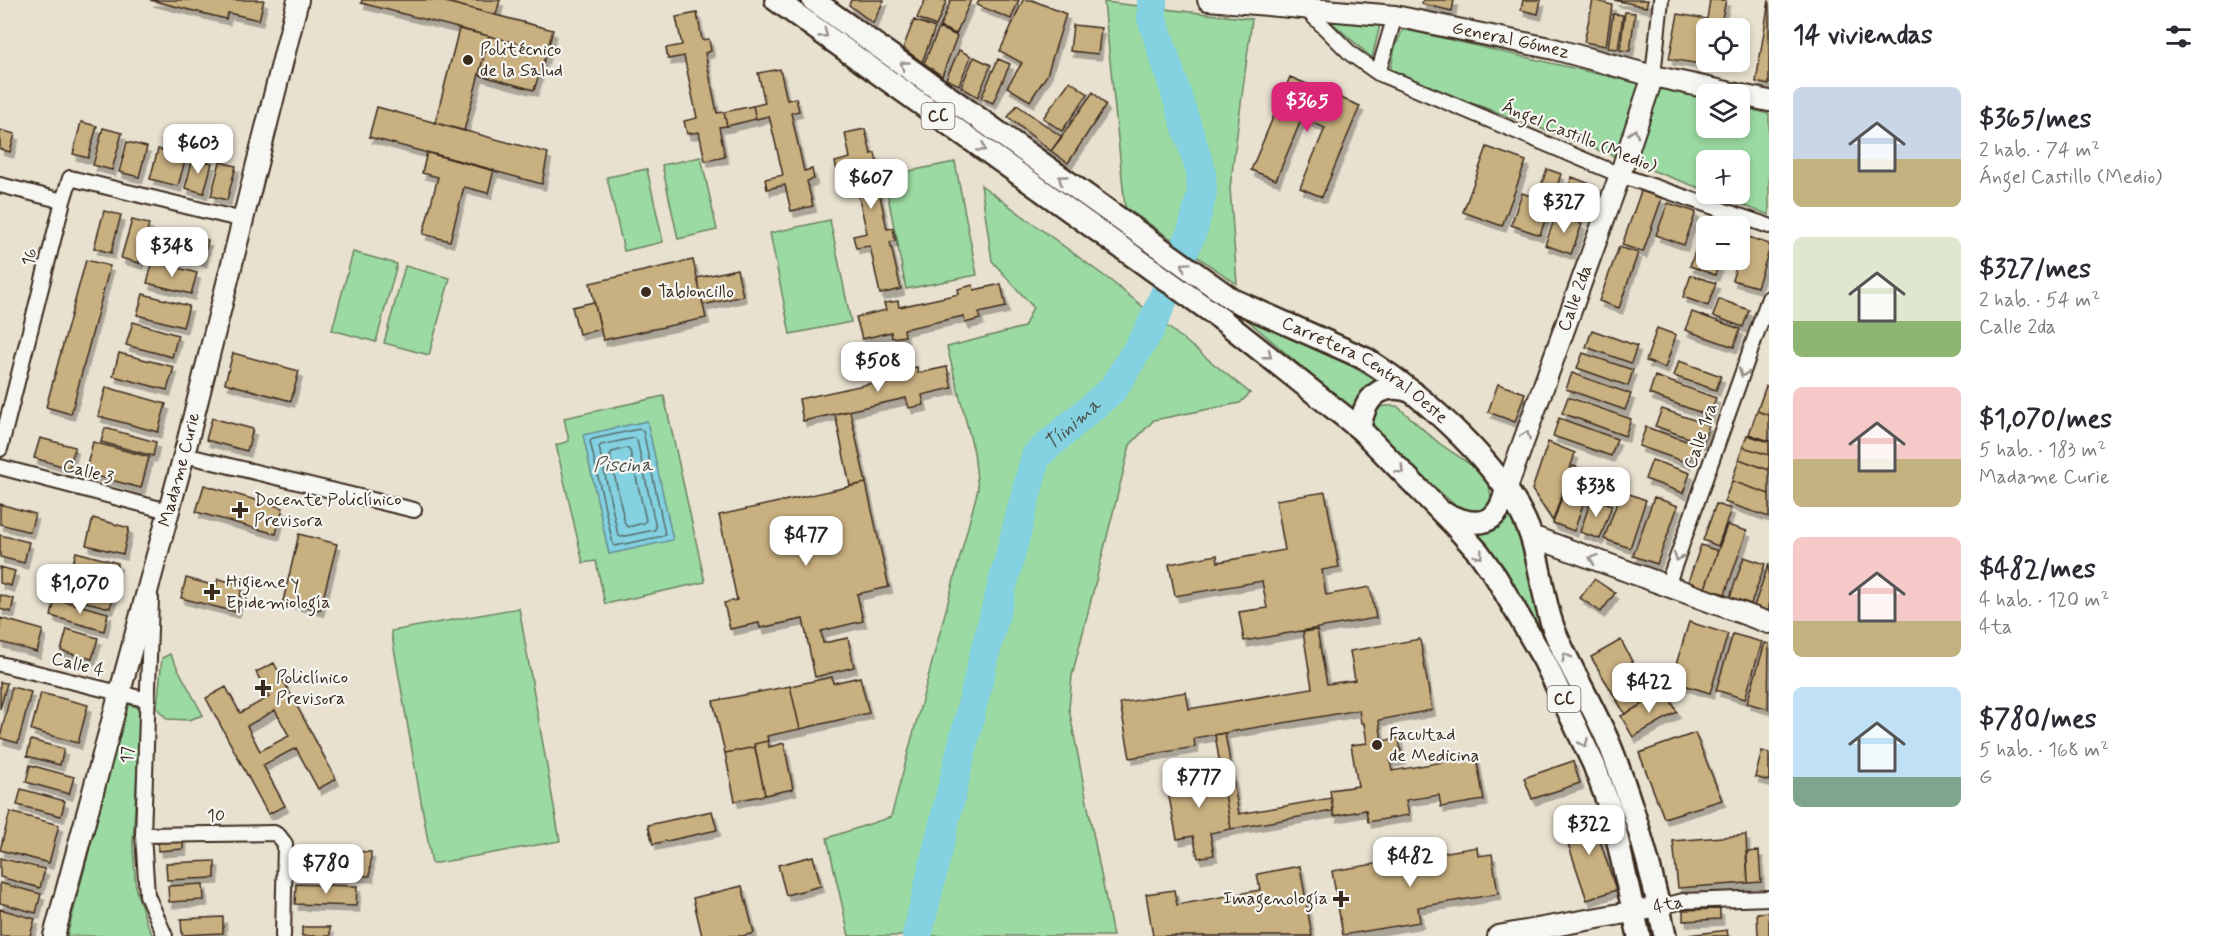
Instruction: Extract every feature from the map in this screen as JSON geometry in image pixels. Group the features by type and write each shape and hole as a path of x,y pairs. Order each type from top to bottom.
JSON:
{"main road":[{"name":"Madame Curie","path":"54,936 184,455 298,0"},
{"name":"Carretera Central Oeste","path":"776,0 1105,222 1233,300 1366,359 1414,393 1488,464 1519,509 1531,536 1553,627 1594,711 1624,782 1644,841 1665,936"},
{"name":"Carretera Central Oeste","path":"813,0 1105,222 1221,319 1360,429 1479,553 1496,577 1544,660 1594,765 1611,811 1640,936"},
{"name":"General Gómez","path":"1208,0 1395,16 1554,50 1769,101"},
{"name":"Calle 2da","path":"1506,489 1620,176 1653,75"},
{"path":"1360,429 1362,413 1367,402 1377,393 1389,388 1402,388 1414,393"},
{"path":"1440,511 1461,521 1482,523 1492,518 1499,510 1506,489"},
{"path":"1531,536 1769,623"},
{"name":"4ta","path":"1498,936 1659,907"}],"street":[{"name":"Calle 2da","path":"1653,75 1661,0"},
{"name":"Ángel Castillo (Medio)","path":"1306,9 1351,54 1378,73 1620,176 1769,226"},
{"path":"1378,73 1395,16"},
{"name":"16","path":"0,449 70,178 243,220"},
{"path":"0,185 63,201"},
{"name":"Calle 1ra","path":"1667,586 1769,298"},
{"path":"184,455 414,510"},
{"name":"Calle 3","path":"0,467 168,511"},
{"name":"17","path":"152,573 142,835 147,895 165,936"},
{"name":"Calle 4","path":"0,664 148,700"},
{"name":"10","path":"142,835 274,833 279,836 285,844 283,936"},
{"name":"4ta","path":"1659,907 1683,901 1769,898"}],"green space":[{"path":"1104,2 1252,19 1230,188 1237,284 1125,207"},
{"path":"1328,19 1380,25 1372,58"},
{"path":"1403,29 1696,96 1696,138 1750,138 1750,109 1769,114 1769,215 1740,204 1750,204 1750,150 1696,150 1696,187 1390,72 1395,47"},
{"path":"701,157 717,230 678,239 662,165"},
{"path":"955,162 977,275 906,289 884,176"},
{"path":"647,169 663,242 624,251 607,177"},
{"path":"981,185 1111,281 1250,393 1240,403 1154,420 1130,445 1072,676 1069,709 1113,936 849,936 827,838 891,817 978,489 974,452 947,347 1024,327 1033,307 992,261"},
{"path":"830,220 851,322 790,334 770,233"},
{"path":"353,252 397,264 376,342 332,330"},
{"path":"405,266 450,278 429,355 384,343"},
{"path":"1245,318 1337,357 1378,382 1362,392 1352,410"},
{"path":"664,396 705,582 605,604 596,561 583,563 556,445 569,441 564,418"},
{"path":"1397,406 1439,443 1482,475 1488,484 1491,498 1485,510 1475,513 1458,508 1379,436 1374,428 1372,417 1379,408"},
{"path":"1511,513 1521,535 1534,599 1548,636 1597,733 1644,870 1635,873 1473,533 1485,533 1500,527"},
{"path":"519,608 560,841 432,864 391,631"},
{"path":"170,654 203,715 189,720 167,719 157,708 162,658"},
{"path":"129,705 137,707 140,715 133,844 136,890 153,936 67,936 126,709"}],"water":[{"name":"Piscina","path":"647,421 673,540 609,554 583,435"}],"building":[{"path":"150,0 264,0 259,20 228,13 226,19"},
{"path":"362,0 438,0 553,30 547,51 361,3"},
{"path":"451,0 500,0 496,15 450,3"},
{"path":"851,0 884,0 873,23 849,5"},
{"path":"925,0 947,0 936,26 917,18"},
{"path":"951,0 971,0 956,34 940,27"},
{"path":"979,0 1019,0 1011,19 977,5"},
{"path":"1023,0 1032,0 1066,14 1047,75 1030,101 1007,87 1022,63 1000,51"},
{"path":"1423,0 1454,0 1452,11 1422,4"},
{"path":"1523,0 1541,0 1538,14 1521,10"},
{"path":"1593,0 1612,5 1606,46 1584,42"},
{"path":"1614,0 1648,0 1646,7"},
{"path":"1710,0 1726,0 1722,18 1707,18"},
{"path":"1769,0 1769,85 1756,82"},
{"path":"1625,12 1635,13 1630,51 1620,50"},
{"path":"697,13 702,40 709,39 711,51 705,53 717,113 724,112 727,126 719,127 725,157 705,161 699,132 687,134 684,121 697,118 684,56 668,59 666,48 682,45 676,17"},
{"path":"1613,14 1623,15 1618,49 1608,48"},
{"path":"1678,14 1701,18 1696,18 1696,63 1669,59"},
{"path":"914,20 935,28 922,62 903,48"},
{"path":"1073,25 1101,28 1098,54 1070,51"},
{"path":"939,28 957,36 942,76 924,63"},
{"path":"459,29 489,36 464,131 435,123"},
{"path":"489,36 547,51 534,90 479,75"},
{"path":"959,50 971,56 959,85 946,79"},
{"path":"974,57 991,65 978,97 961,87"},
{"path":"998,59 1010,64 993,103 981,98"},
{"path":"780,69 787,100 796,98 799,111 791,113 804,171 812,169 814,179 807,181 813,206 791,211 785,185 767,189 765,179 783,175 769,116 756,119 753,106 765,103 758,73"},
{"path":"1290,77 1360,106 1322,197 1300,188 1325,128 1302,118 1276,180 1251,170"},
{"path":"1070,81 1088,94 1062,131 1043,118"},
{"path":"1093,92 1106,105 1068,163 1051,151"},
{"path":"1017,105 1062,137 1051,151 1008,117"},
{"path":"753,106 756,119 727,126 724,112"},
{"path":"377,107 548,153 542,184 369,137"},
{"path":"81,122 97,126 88,158 73,154"},
{"path":"103,128 122,133 112,170 93,165"},
{"path":"865,129 871,154 875,153 878,166 874,167 887,229 893,228 895,241 890,242 901,289 880,294 870,246 856,248 853,236 867,233 853,172 838,175 835,162 850,158 845,133"},
{"path":"0,130 15,134 10,152 0,149"},
{"path":"127,142 147,147 139,177 119,172"},
{"path":"1487,147 1526,161 1502,226 1463,212"},
{"path":"158,149 186,157 178,186 150,179"},
{"path":"427,152 494,170 488,193 464,187 450,241 423,234 438,177 422,173"},
{"path":"193,158 212,163 204,193 185,188"},
{"path":"220,162 236,166 227,200 211,196"},
{"path":"1547,169 1561,174 1553,199 1538,194"},
{"path":"1572,177 1595,186 1584,216 1561,207"},
{"path":"1641,191 1662,198 1643,252 1622,245"},
{"path":"1522,193 1551,203 1540,235 1511,225"},
{"path":"1668,203 1696,212 1684,245 1656,235"},
{"path":"104,211 121,215 111,253 94,248"},
{"path":"1556,215 1582,224 1571,254 1545,245"},
{"path":"132,220 149,224 139,263 121,258"},
{"path":"171,230 208,240 203,261 165,251"},
{"path":"1750,237 1769,244 1769,251 1757,287 1732,280 1735,270 1750,270"},
{"path":"1619,247 1638,253 1619,308 1599,301"},
{"path":"1696,249 1696,268 1690,266"},
{"path":"86,260 110,266 71,414 46,407"},
{"name":"Tabloncillo","path":"693,260 706,318 603,340 590,283"},
{"path":"153,261 197,273 191,294 147,283"},
{"path":"737,269 743,296 703,305 697,278"},
{"path":"1701,270 1717,270 1715,275"},
{"path":"1691,275 1716,283 1708,306 1683,297"},
{"path":"1001,284 1006,307 979,313 980,319 965,323 964,316 904,329 905,336 892,338 891,332 862,339 856,317 886,310 884,303 898,301 899,307 959,294 958,289 973,285 974,290"},
{"path":"143,294 189,306 183,327 137,315"},
{"path":"1719,299 1749,310 1743,327 1713,316"},
{"path":"594,302 601,329 579,334 572,307"},
{"path":"1692,312 1740,329 1734,347 1685,330"},
{"path":"133,322 178,335 172,357 126,345"},
{"path":"1657,328 1676,335 1665,368 1646,361"},
{"path":"1592,330 1637,346 1631,363 1586,347"},
{"path":"119,353 174,367 167,390 113,376"},
{"path":"233,353 299,371 291,401 225,383"},
{"path":"1583,353 1633,370 1628,386 1577,368"},
{"path":"1679,361 1721,376 1716,390 1674,376"},
{"path":"917,367 918,373 947,367 952,388 922,395 924,405 909,408 906,398 803,421 799,399 901,377 900,371"},
{"path":"1572,373 1631,394 1625,410 1566,389"},
{"path":"1655,376 1716,398 1710,416 1649,394"},
{"path":"1498,384 1525,393 1515,422 1488,412"},
{"path":"1766,386 1769,387 1769,415 1757,411"},
{"path":"106,387 166,404 158,432 98,416"},
{"path":"1568,397 1631,419 1625,436 1562,413"},
{"path":"1662,409 1709,425 1703,443 1655,426"},
{"path":"850,411 866,483 850,486 835,414"},
{"path":"1757,411 1769,415 1769,441 1749,434"},
{"path":"212,418 253,429 247,451 206,440"},
{"path":"1559,418 1617,439 1611,456 1553,436"},
{"path":"1646,427 1695,444 1688,463 1639,446"},
{"path":"105,428 156,442 153,456 101,442"},
{"path":"1747,435 1769,442 1769,455 1743,447"},
{"path":"40,438 75,447 69,468 34,458"},
{"path":"93,442 149,457 141,488 85,473"},
{"path":"1548,442 1575,453 1553,521 1532,490"},
{"path":"1743,447 1769,455 1769,470 1739,459"},
{"path":"1739,459 1769,470 1769,494 1732,481"},
{"path":"1652,460 1690,473 1683,493 1645,479"},
{"path":"1573,466 1594,473 1574,531 1553,523"},
{"path":"1732,481 1769,494 1769,517 1724,502"},
{"path":"866,483 889,587 857,594 863,621 821,631 823,643 848,638 854,667 815,677 803,619 760,628 759,623 730,629 724,603 737,600 719,515"},
{"name":"Docente Policlínico Previsora","path":"204,485 283,508 276,534 196,512"},
{"path":"1621,491 1646,500 1630,548 1604,539"},
{"path":"1325,492 1339,567 1322,570 1326,595 1370,587 1376,618 1244,641 1239,612 1267,608 1262,581 1175,596 1169,564 1217,555 1218,562 1285,550 1276,500"},
{"path":"1592,497 1612,505 1600,539 1580,532"},
{"path":"1654,497 1678,506 1657,564 1633,556"},
{"path":"0,504 35,514 30,532 0,524"},
{"path":"1716,504 1731,509 1718,546 1703,540"},
{"path":"93,518 129,528 123,554 86,545"},
{"path":"1727,525 1747,531 1725,594 1705,588"},
{"path":"299,534 337,544 320,610 283,601"},
{"path":"0,535 29,542 24,563 0,557"},
{"path":"1701,545 1718,551 1705,588 1688,582"},
{"path":"76,552 118,563 113,582 71,571"},
{"path":"1744,557 1765,564 1751,604 1730,597"},
{"path":"1769,563 1769,611 1754,606"},
{"path":"0,567 15,571 11,586 0,583"},
{"path":"68,578 115,591 110,608 63,596"},
{"name":"Higiene y Epidemiología","path":"186,578 216,586 218,579 243,585 236,612 181,598"},
{"path":"1594,579 1615,593 1601,612 1580,598"},
{"path":"0,595 14,599 11,612 0,609"},
{"path":"55,599 108,613 104,631 51,616"},
{"path":"0,618 43,630 37,652 0,642"},
{"path":"1689,622 1728,634 1710,693 1671,681"},
{"path":"67,629 98,638 92,659 61,651"},
{"path":"1317,630 1327,684 1355,680 1350,651 1420,639 1432,710 1379,720 1382,741 1399,738 1402,759 1390,761 1392,771 1476,756 1484,800 1441,807 1439,795 1406,800 1409,815 1368,822 1366,810 1334,816 1330,790 1358,786 1351,745 1367,743 1359,710 1194,738 1195,747 1130,758 1120,703 1186,692 1189,709 1312,688 1303,632"},
{"path":"1733,634 1762,642 1745,699 1716,690"},
{"path":"1621,640 1651,699 1625,714 1591,657"},
{"path":"1765,643 1769,644 1768,709 1747,703"},
{"path":"274,663 336,779 318,789 296,748 263,765 285,806 268,814 206,698 226,687 240,713 269,697 256,672","holes":["275,710 289,736 260,751 247,726"]},
{"path":"832,677 833,683 860,677 869,713 800,729 790,686"},
{"path":"0,682 7,683 0,709"},
{"path":"790,686 800,729 767,736 768,741 754,744 755,747 725,753 713,701"},
{"path":"12,687 31,692 18,743 0,738"},
{"path":"1666,691 1677,712 1633,737 1621,716"},
{"path":"41,693 88,705 78,743 31,730"},
{"path":"1225,733 1239,814 1331,798 1333,811 1231,829 1215,735"},
{"path":"1695,733 1722,800 1664,818 1639,753"},
{"path":"31,740 64,749 60,765 27,756"},
{"path":"768,741 769,747 784,743 793,789 765,795 754,744"},
{"path":"755,747 765,795 735,801 725,753"},
{"path":"1762,751 1769,753 1769,781 1755,777"},
{"path":"1573,761 1580,783 1532,799 1524,778"},
{"path":"30,765 74,777 69,794 26,782"},
{"path":"1221,771 1231,829 1210,833 1214,855 1198,858 1193,836 1177,839 1166,781"},
{"path":"21,789 65,801 61,816 17,805"},
{"path":"712,811 717,830 653,844 648,825"},
{"path":"10,812 59,825 49,863 0,850"},
{"path":"1591,813 1616,890 1587,900 1561,823"},
{"path":"1746,835 1748,883 1678,888 1673,841"},
{"path":"183,838 183,849 158,851 158,839"},
{"path":"1477,847 1478,856 1492,854 1498,894 1418,907 1420,922 1343,935 1332,871"},
{"path":"298,849 371,852 370,876 297,874"},
{"path":"1759,851 1761,882 1748,883 1746,852"},
{"path":"813,856 821,886 786,895 778,865"},
{"path":"0,858 45,869 40,888 0,877"},
{"path":"215,861 215,878 167,880 166,863"},
{"path":"1300,866 1312,936 1153,936 1146,894 1174,890 1177,905 1260,890 1257,874"},
{"path":"0,883 41,894 36,913 0,903"},
{"path":"203,884 204,900 169,902 168,886"},
{"path":"296,884 357,886 356,906 295,904"},
{"path":"742,886 754,933 743,936 702,936 693,898"},
{"path":"0,909 35,919 30,936 0,936"},
{"path":"1720,909 1720,919 1683,921 1683,910"},
{"path":"1769,912 1769,936 1758,936 1757,913"},
{"path":"223,917 223,933 182,935 181,919"},
{"path":"302,927 330,927 330,936 302,936"},
{"path":"1727,930 1728,936 1689,936 1689,935"}],"waterway":[{"name":"Tíinima","path":"917,936 985,652 1036,456 1113,389 1150,329 1193,229 1202,193 1201,171 1152,18 1152,0"}],"place":[{"name":"Politécnico de la Salud","path":"468,60"},
{"name":"Tabloncillo","path":"646,292"},
{"name":"Docente Policlínico Previsora","path":"240,510"},
{"name":"Higiene y Epidemiología","path":"212,592"},
{"name":"Policlínico Previsora","path":"263,688"},
{"name":"Facultad de Medicina","path":"1377,745"},
{"name":"Imagenología","path":"1341,899"}]}
